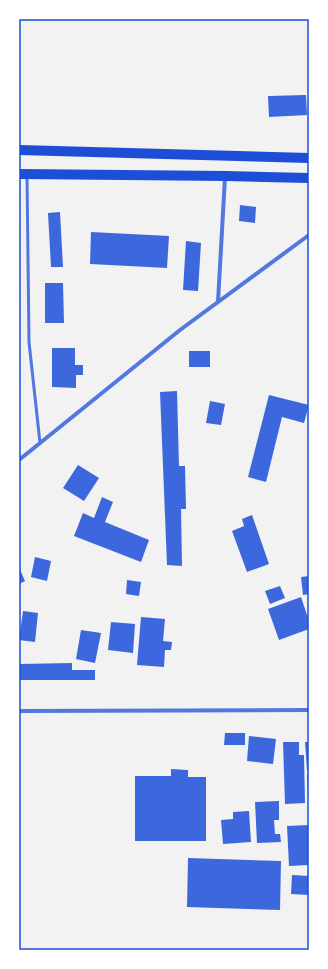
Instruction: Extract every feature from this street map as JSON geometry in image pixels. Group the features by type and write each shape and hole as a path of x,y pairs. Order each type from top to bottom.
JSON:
{"main road":[{"path":"19,150 309,158"},
{"path":"23,174 309,178"}],"street":[{"path":"218,302 226,176"},
{"path":"19,460 180,330 309,235"},
{"path":"19,711 309,710"}],"lane":[{"path":"23,174 29,342 40,443"}],"building":[{"path":"306,95 307,115 269,117 268,96"},
{"path":"240,205 256,207 255,223 239,221"},
{"path":"60,212 63,267 51,267 48,213"},
{"path":"91,232 169,236 167,268 90,264"},
{"path":"186,241 201,243 198,291 183,290"},
{"path":"45,283 63,283 64,323 45,323"},
{"path":"52,348 75,348 75,365 83,365 83,375 76,375 76,388 52,387"},
{"path":"189,351 210,351 210,367 189,367"},
{"path":"177,391 179,466 185,466 186,509 181,509 182,566 167,565 160,392"},
{"path":"269,395 309,405 304,423 282,417 266,482 248,477"},
{"path":"210,401 225,404 221,425 206,423"},
{"path":"78,465 99,478 84,501 63,488"},
{"path":"102,497 113,502 105,522 149,540 141,562 74,536 83,513 94,518"},
{"path":"252,515 269,564 247,572 232,531 244,526 242,519"},
{"path":"35,557 51,561 47,581 31,577"},
{"path":"19,567 25,581 19,584"},
{"path":"309,576 309,594 303,595 301,577"},
{"path":"127,580 141,582 139,596 126,594"},
{"path":"280,586 285,598 270,604 265,591"},
{"path":"301,597 309,621 309,629 279,640 268,609"},
{"path":"23,611 38,613 35,642 19,640"},
{"path":"141,617 165,619 163,641 172,642 171,650 165,650 164,667 137,665"},
{"path":"111,622 135,624 133,653 108,650"},
{"path":"81,630 101,633 95,663 76,659"},
{"path":"72,663 72,670 95,670 95,680 19,680 19,664"},
{"path":"225,733 245,733 245,745 224,745"},
{"path":"249,736 276,739 273,764 247,761"},
{"path":"283,742 299,742 299,755 304,755 305,803 285,804"},
{"path":"305,742 309,742 309,770 307,770"},
{"path":"171,769 188,770 188,777 206,777 206,841 135,841 135,776 171,776"},
{"path":"307,774 309,774 309,790 308,790"},
{"path":"279,801 279,820 274,820 275,834 280,834 281,842 257,843 255,802"},
{"path":"249,811 251,842 223,844 221,820 233,819 233,812"},
{"path":"309,825 309,865 289,866 287,826"},
{"path":"188,858 281,861 280,910 187,907"},
{"path":"292,875 309,876 309,895 291,894"}]}
